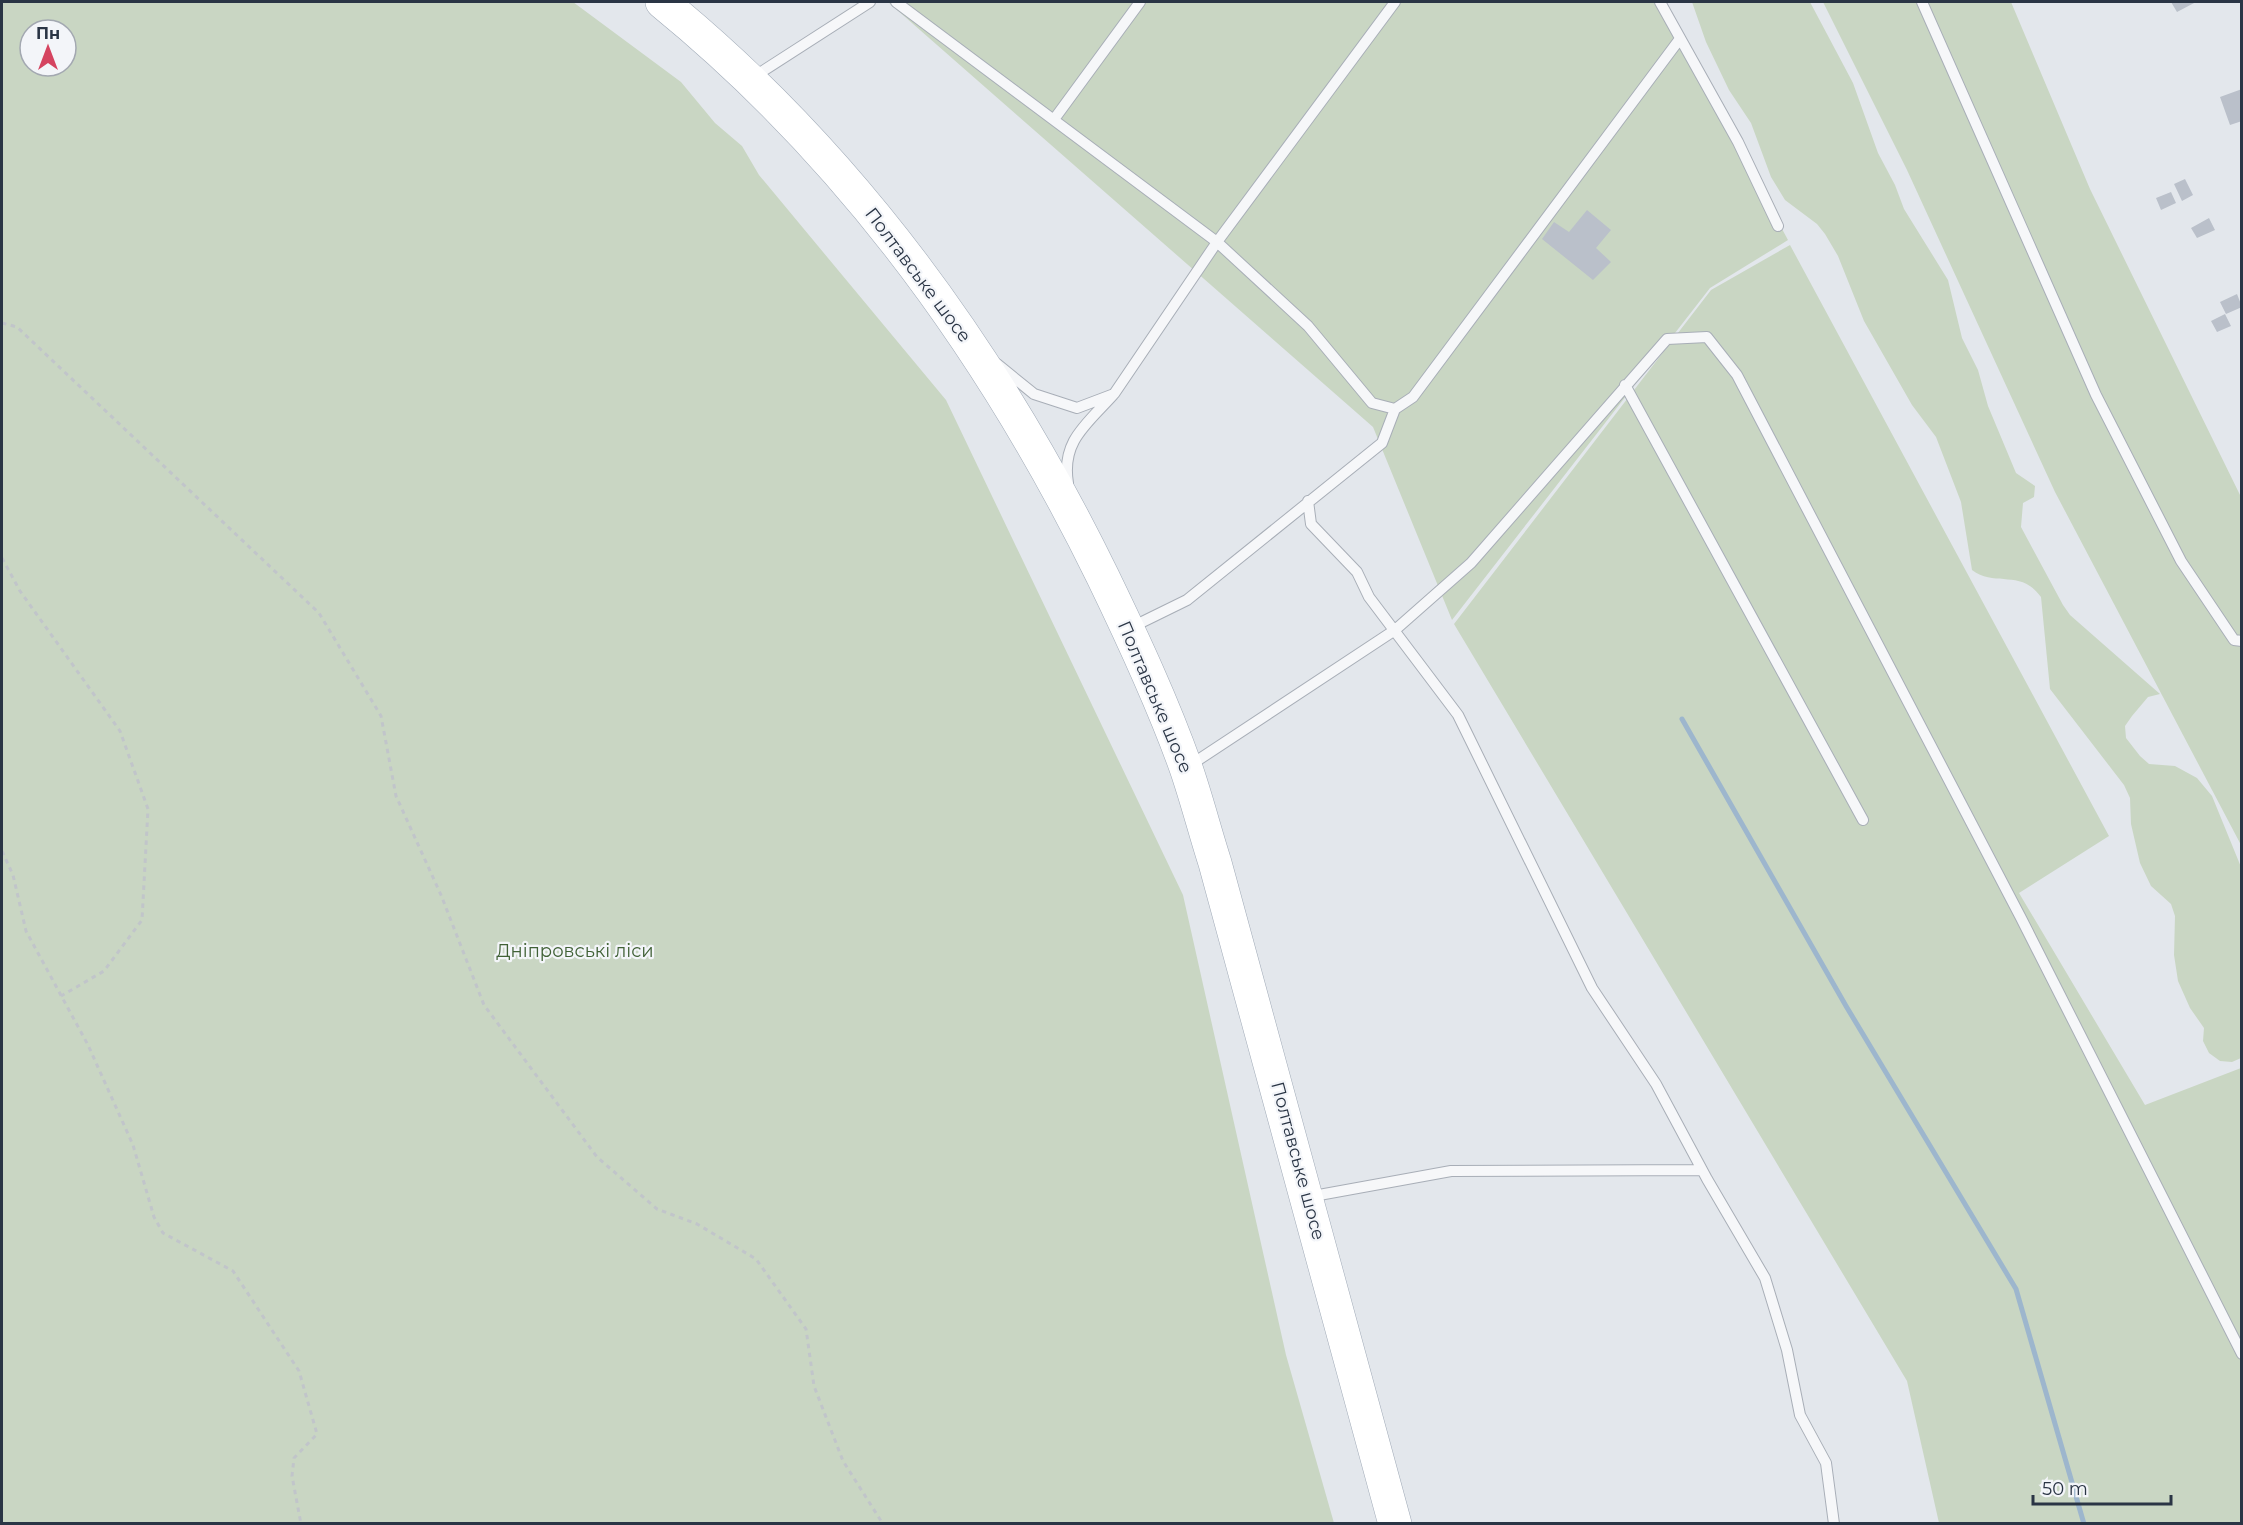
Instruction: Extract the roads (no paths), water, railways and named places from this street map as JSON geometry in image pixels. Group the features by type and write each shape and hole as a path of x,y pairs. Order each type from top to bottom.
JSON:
{"main road":[{"name":"Полтавське шосе","path":"663,2 752,78 830,161 891,234 968,342 1023,428 1073,516 1128,629 1186,768 1242,957 1395,1524"}],"lane":[{"path":"752,78 870,2"},
{"path":"896,2 1054,118 1217,243 1308,326 1372,403 1395,409"},
{"path":"1054,118 1140,2"},
{"path":"1073,516 1065,466 1073,439 1114,394 1217,243 1395,2"},
{"path":"1660,2 1737,142 1778,226"},
{"path":"1922,2 2096,395 2181,561 2234,640 2241,641"},
{"path":"1128,629 1186,600 1382,443 1395,409 1413,397 1679,40"},
{"path":"1186,768 1323,675 1395,630 1472,564 1667,339 1707,337 1737,375 2021,918 2241,1354"},
{"path":"968,342 1034,394 1077,408 1114,394"},
{"path":"1625,385 1863,820"},
{"path":"1308,501 1311,524 1357,572 1369,597 1458,715 1592,988 1656,1084 1702,1170 1765,1278 1787,1350 1800,1415 1826,1463 1834,1524"},
{"path":"1308,1197 1451,1171 1702,1170"}],"waterway":[{"path":"1682,719 1846,1006 2016,1289 2084,1524"}],"park label":[{"name":"Дніпровські ліси","path":"575,951"}]}
